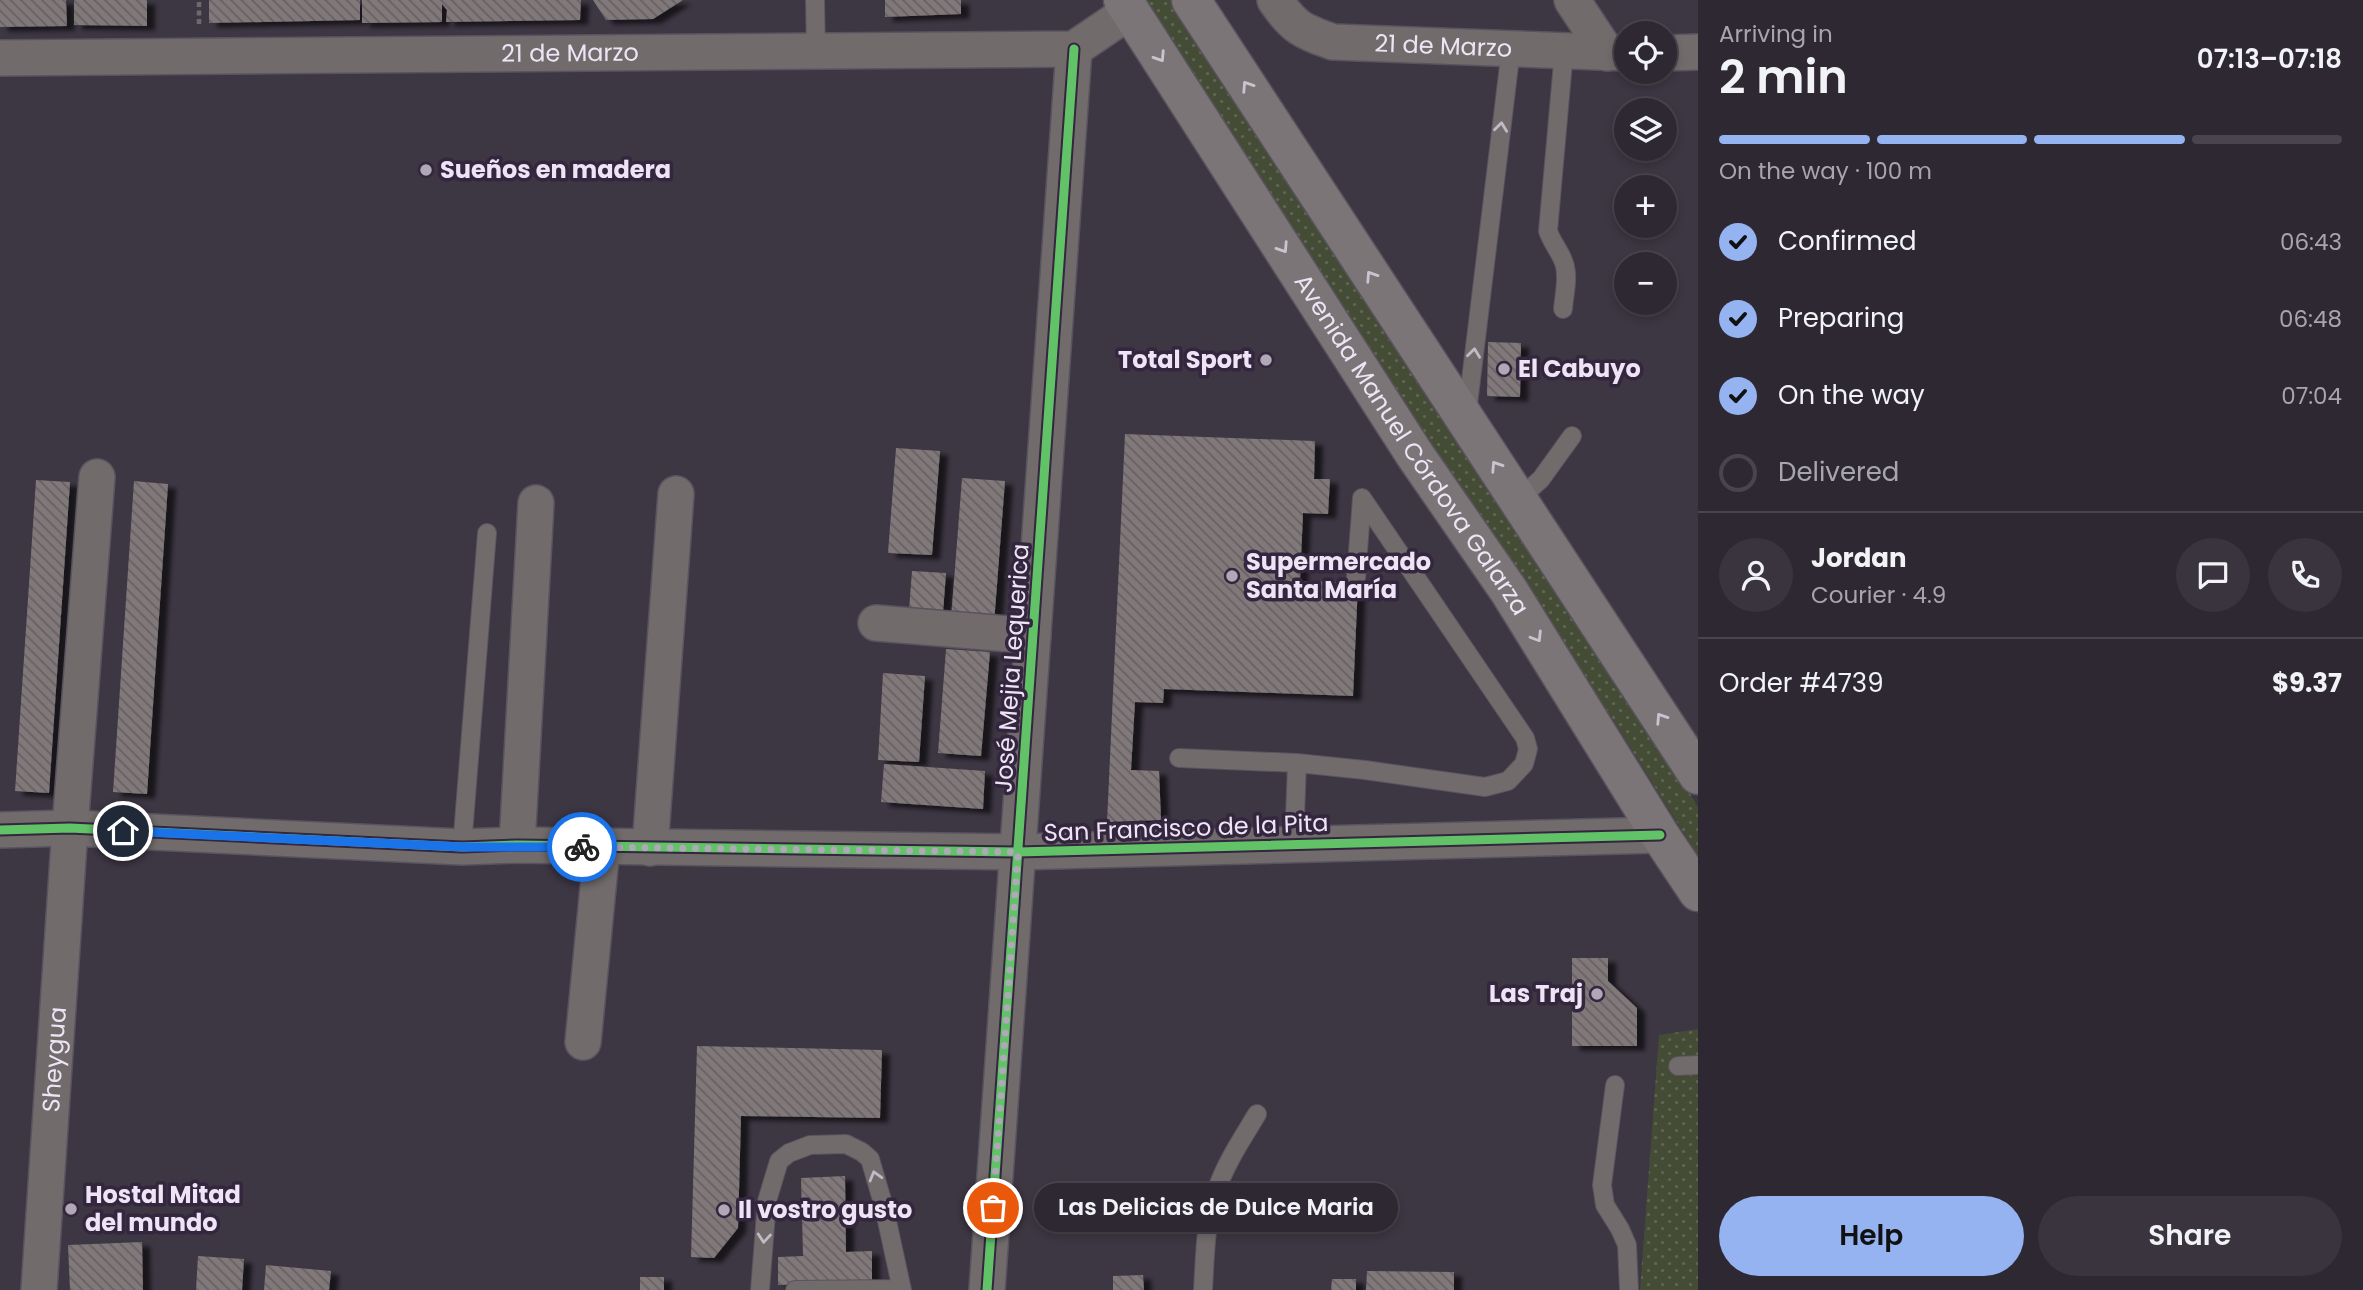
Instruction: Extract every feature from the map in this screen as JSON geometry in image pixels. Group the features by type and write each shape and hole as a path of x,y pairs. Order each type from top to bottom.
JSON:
{"main road":[{"path":"1191,0 1693,762"},
{"name":"Avenida Manuel Córdova Galarza","path":"1127,5 1415,455 1509,591 1698,892"}],"street":[{"name":"21 de Marzo","path":"1275,0 1286,16 1302,31 1333,42 1614,53"},
{"path":"1572,0 1614,51"},
{"path":"1074,49 1127,5"},
{"name":"21 de Marzo","path":"0,58 1074,49"},
{"name":"José Mejia Lequerica","path":"987,1290 1074,49"},
{"path":"1677,53 1698,52"},
{"name":"Sheygua","path":"40,1290 70,828 97,477"},
{"path":"650,848 676,494"},
{"path":"517,845 536,503"},
{"path":"876,623 1033,636"},
{"name":"San Francisco de la Pita","path":"0,830 70,828 463,847 517,845 1018,852 1660,835"},
{"path":"583,1042 602,847"}],"lane":[{"path":"815,0 816,51"},
{"path":"1466,420 1511,49"},
{"path":"1563,309 1566,274 1564,262 1551,242 1549,231 1564,51"},
{"path":"1518,500 1541,479 1572,436"},
{"path":"1180,758 1297,763 1485,787 1508,781 1524,764 1528,749 1525,738 1362,498 1356,578"},
{"path":"463,847 486,533"},
{"path":"1294,844 1297,763"},
{"path":"1678,1066 1698,1065"},
{"path":"1615,1085 1602,1185 1605,1205 1627,1245 1629,1290"},
{"path":"1203,1290 1206,1241 1215,1194 1229,1161 1257,1114"},
{"path":"760,1290 767,1201 779,1161 789,1153 810,1145 846,1144 870,1159 884,1207 902,1289 795,1290"}],"green space":[{"path":"1143,0 1174,0 1636,704 1698,807 1698,856 1612,718 1349,321"},
{"path":"1698,1029 1698,1290 1640,1290 1659,1035"}],"building":[{"path":"0,0 66,0 67,26 0,27"},
{"path":"74,0 147,0 147,26 74,25"},
{"path":"209,0 360,0 360,20 209,23"},
{"path":"362,0 581,0 580,20 446,22 447,10 442,4 442,22 362,23"},
{"path":"593,0 683,0 653,19 606,20"},
{"path":"885,0 961,0 961,14 885,17"},
{"name":"El Cabuyo","path":"1488,342 1521,343 1520,397 1487,396"},
{"path":"1125,434 1315,441 1314,479 1330,479 1328,514 1303,513 1300,581 1358,583 1353,696 1164,689 1163,703 1135,702 1131,770 1159,771 1161,820 1107,822"},
{"path":"896,448 940,451 932,555 888,553"},
{"path":"962,478 1005,481 994,623 951,619"},
{"path":"36,480 70,482 49,793 15,791"},
{"path":"134,481 168,484 147,794 113,792"},
{"path":"912,571 946,573 943,613 909,610"},
{"path":"946,649 990,652 981,756 938,753"},
{"path":"883,673 925,676 919,762 878,760"},
{"path":"884,764 985,771 983,809 881,802"},
{"name":"Las Traj","path":"1572,958 1608,958 1608,981 1637,1008 1637,1046 1572,1046"},
{"path":"697,1046 882,1050 880,1118 741,1116 738,1228 714,1258 691,1257"},
{"path":"845,1176 846,1252 872,1251 872,1282 778,1285 778,1257 803,1256 801,1178"},
{"path":"142,1242 143,1290 70,1290 68,1245"},
{"path":"198,1256 244,1259 242,1290 196,1290"},
{"path":"266,1265 331,1271 329,1290 264,1290"},
{"path":"1367,1271 1454,1272 1454,1290 1366,1290"},
{"path":"1143,1275 1144,1290 1113,1290 1113,1276"},
{"path":"640,1277 664,1277 664,1290 640,1290"},
{"path":"1332,1279 1356,1279 1356,1290 1331,1290"}],"cycle path":[{"path":"987,1290 1074,49"},
{"path":"0,830 70,828 462,847 517,845 1018,852 1660,835"}],"way so far":[{"path":"582,847 1018,852 993,1208"}],"place":[{"name":"Sueños en madera","path":"426,170"},
{"name":"Total Sport","path":"1266,360"},
{"name":"El Cabuyo","path":"1504,369"},
{"name":"Supermercado Santa María","path":"1232,576"},
{"name":"Las Traj","path":"1597,994"},
{"name":"Las Delicias de Dulce Maria","path":"993,1208"},
{"name":"Hostal Mitad del mundo","path":"71,1209"},
{"name":"Il vostro gusto","path":"724,1210"}],"route":[{"path":"123,831 463,847 582,847"}]}
